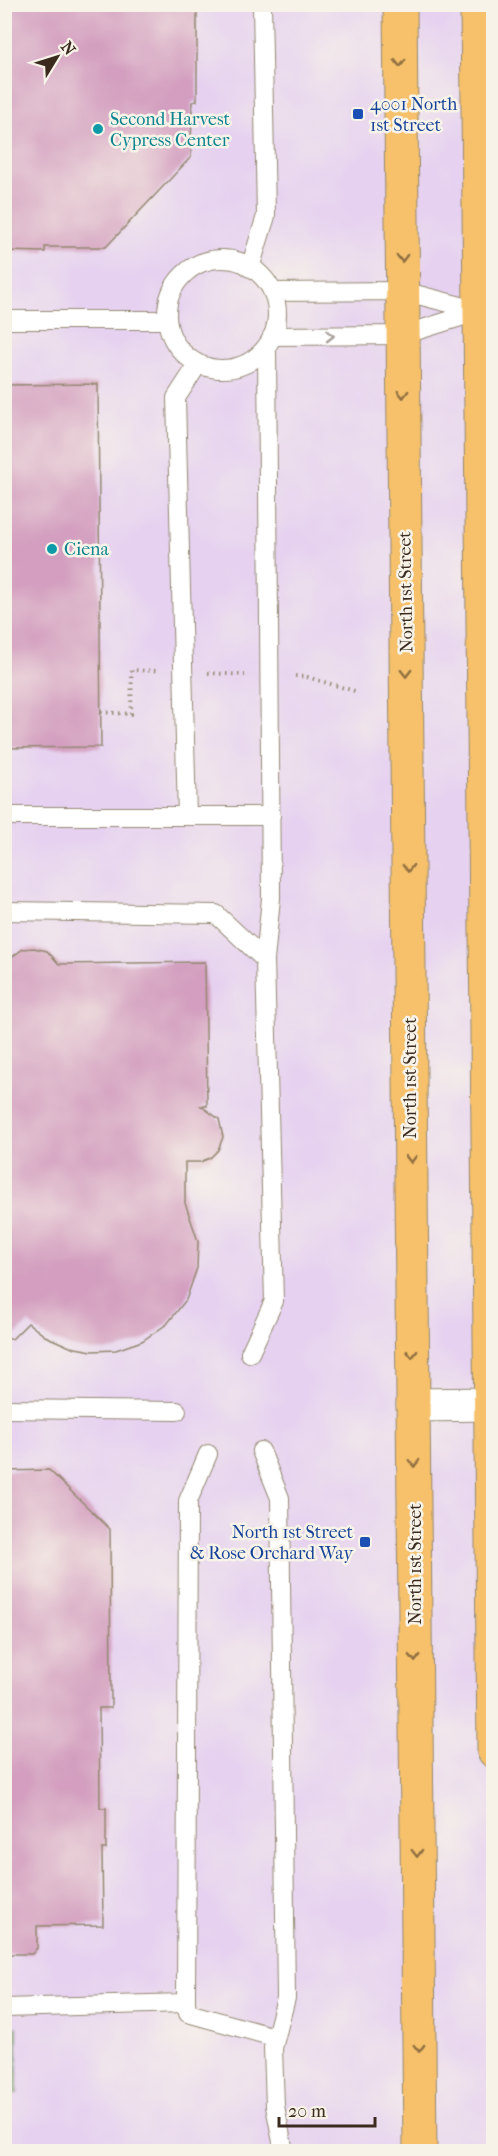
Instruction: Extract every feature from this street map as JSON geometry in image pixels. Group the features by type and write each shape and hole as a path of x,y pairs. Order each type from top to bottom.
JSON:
{"main road":[{"name":"North 1st Street","path":"400,4 420,2151"},
{"path":"477,4 490,962 494,1751"}],"street":[{"path":"413,1405 492,1404"}],"lane":[{"path":"250,268 266,216 262,4"},
{"path":"250,1353 274,1301 265,960 271,898 269,341 276,319 272,292 266,282 250,268 229,260 197,265 187,271 174,288 167,309 167,321 174,341 188,358 208,368 230,369 251,361 269,341 403,335 480,311"},
{"path":"272,292 403,291 480,311"},
{"path":"4,320 167,321"},
{"path":"187,816 176,398 198,364"},
{"path":"4,816 271,816"},
{"path":"4,911 216,914 265,960"},
{"path":"4,1409 177,1411"},
{"path":"261,1451 280,1498 286,1998 274,2037 274,2106 284,2151"},
{"path":"208,1454 188,1501 186,2003 188,2013 274,2037"},
{"path":"4,2008 186,2003"}],"path":[{"path":"100,712 131,714 132,670 307,677 358,692"}],"shaded area":[{"path":"5,5 493,5 493,2151 5,2151"}],"green space":[{"path":"5,2027 17,2027 17,2093 5,2093"}],"building":[{"name":"Second Harvest Cypress Center","path":"4,4 197,4 197,101 192,102 191,157 106,247 45,247 45,252 4,251"},
{"name":"Ciena","path":"98,384 101,747 4,748 4,385"},
{"path":"34,948 47,951 59,964 205,962 207,1106 201,1106 219,1119 223,1137 218,1150 210,1158 200,1162 185,1162 185,1203 198,1241 197,1268 186,1300 167,1324 142,1341 116,1350 92,1351 70,1347 45,1336 28,1323 12,1339 4,1339 4,980 6,967 12,957 23,949"},
{"path":"49,1470 110,1529 111,1708 99,1708 100,1808 106,1808 106,1849 102,1849 103,1925 37,1926 37,1948 32,1954 4,1954 4,1471"}],"place":[{"name":"4001 North 1st Street","path":"358,114"},
{"name":"Second Harvest Cypress Center","path":"98,129"},
{"name":"Ciena","path":"52,549"},
{"name":"North 1st Street & Rose Orchard Way","path":"365,1542"}]}
